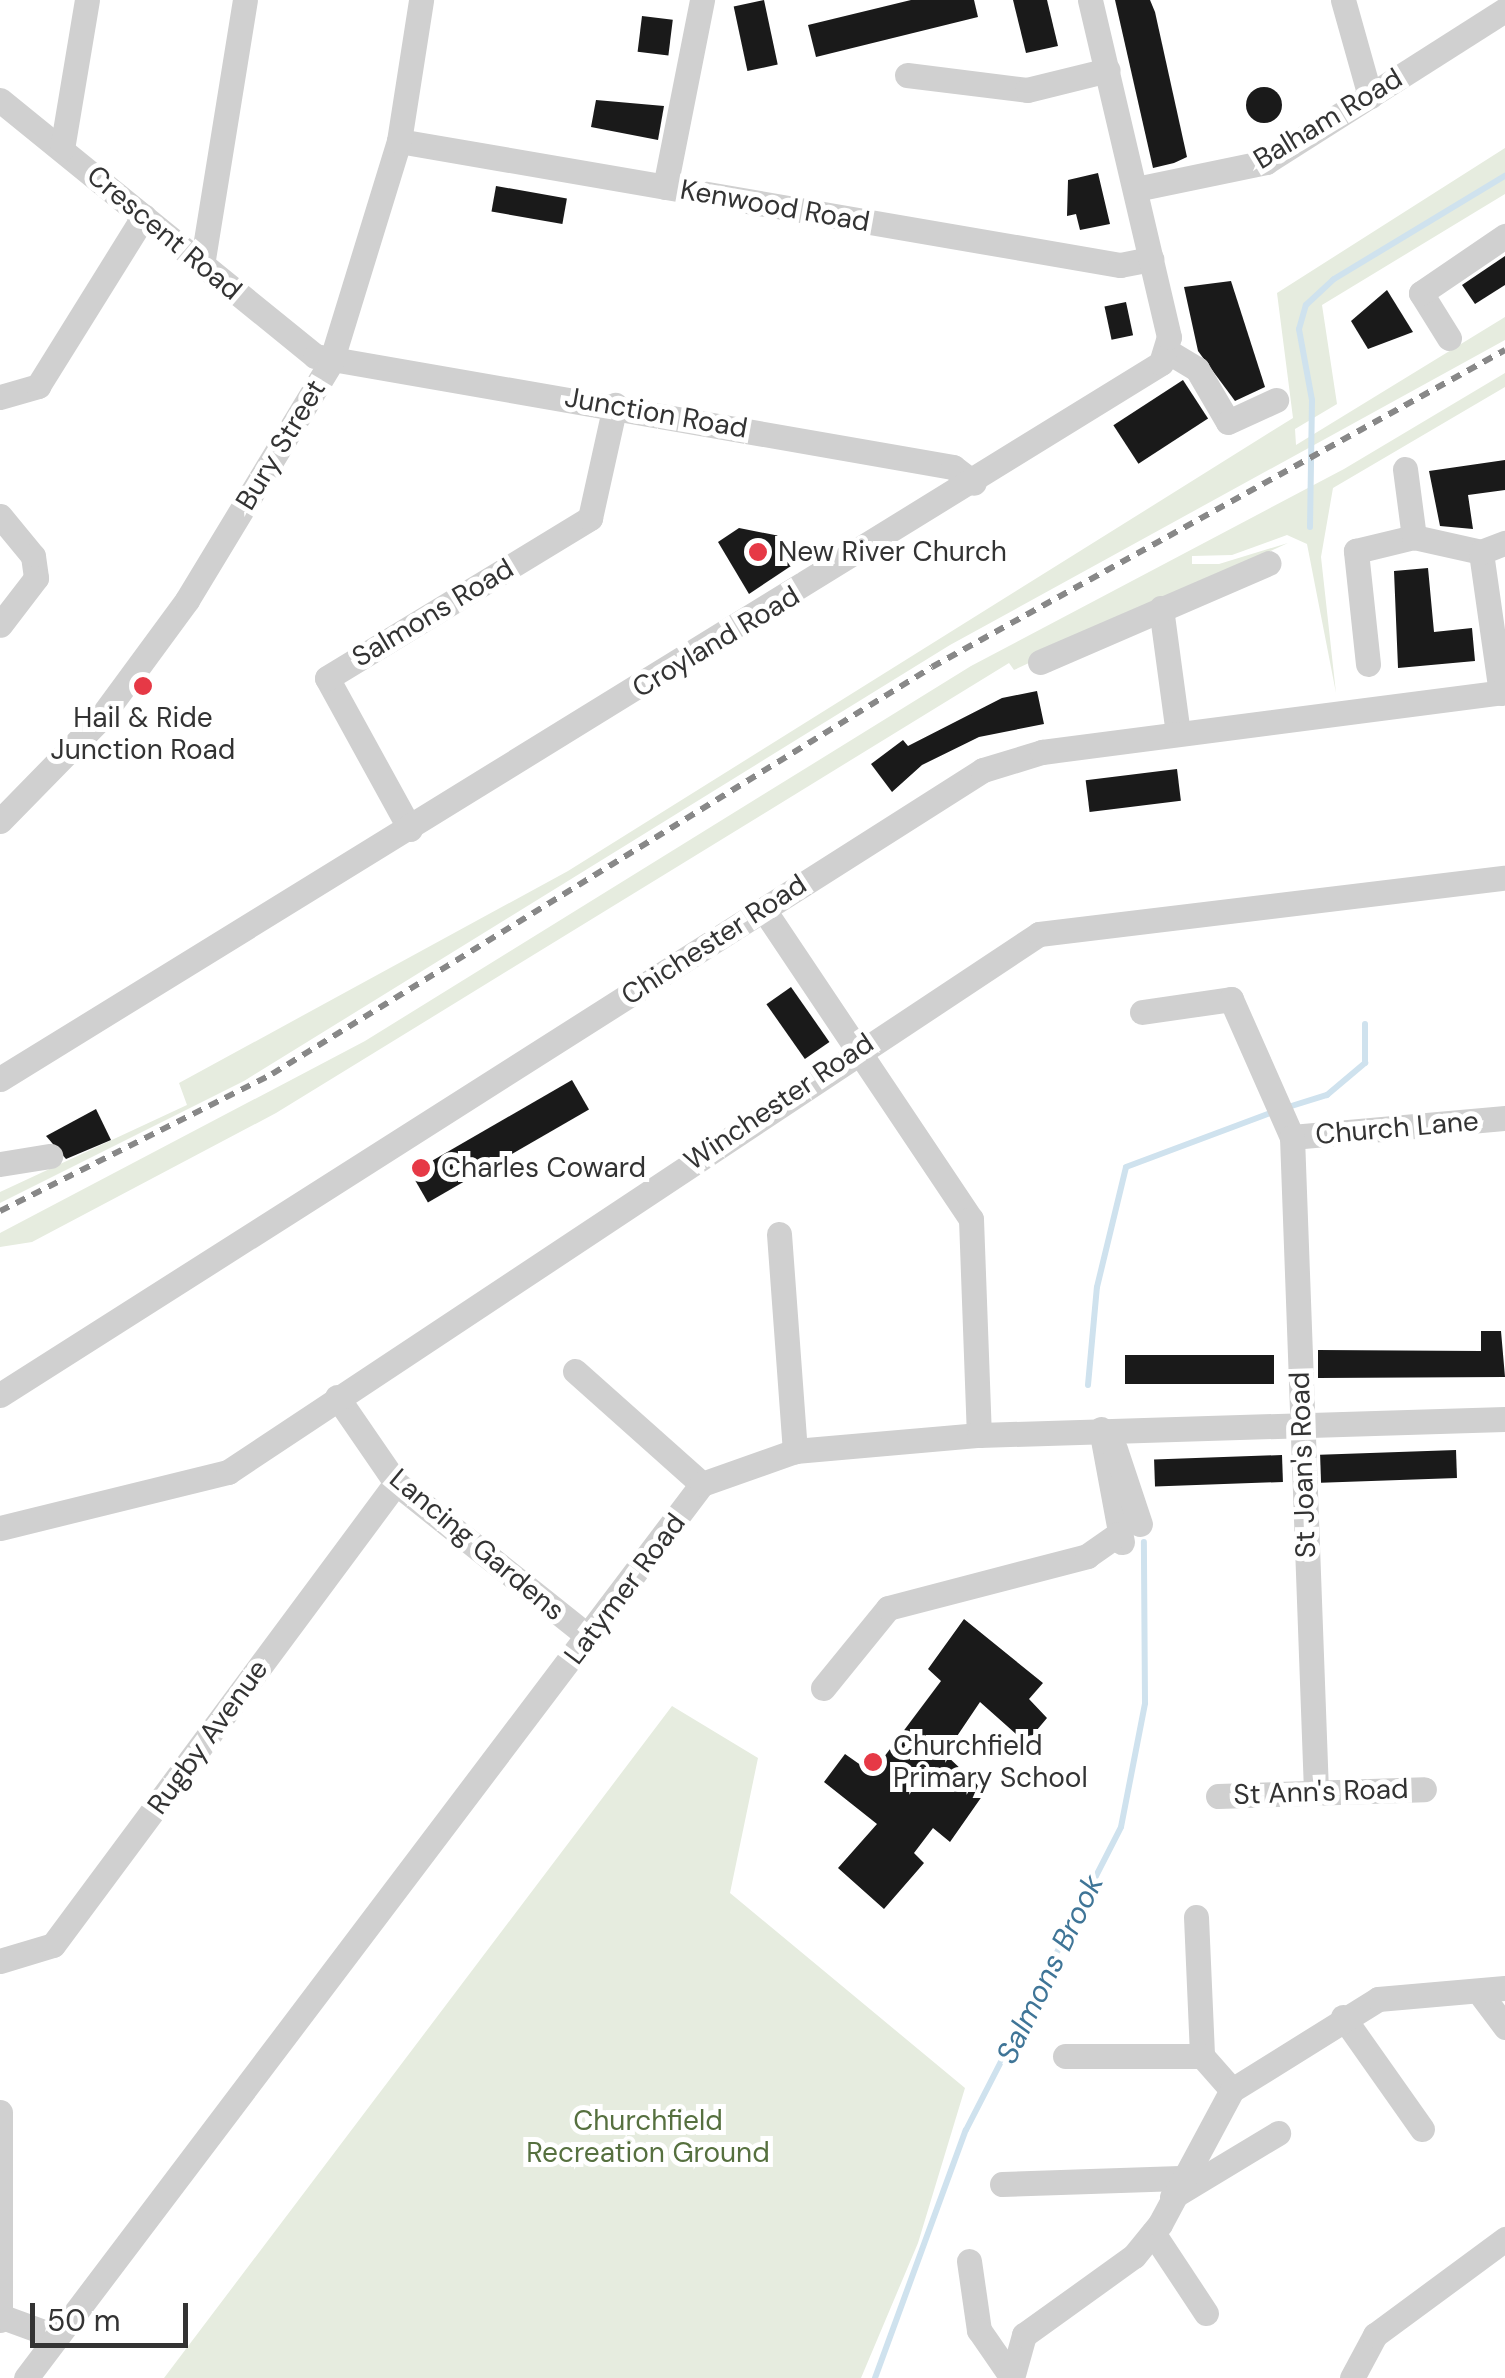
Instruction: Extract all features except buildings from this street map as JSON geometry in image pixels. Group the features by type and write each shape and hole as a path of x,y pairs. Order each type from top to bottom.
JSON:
{"street":[{"path":"62,149 87,0"},
{"path":"203,259 245,0"},
{"name":"Bury Street","path":"0,821 99,720 187,600 331,362 399,141 422,0"},
{"path":"664,187 702,0"},
{"path":"1090,0 1136,189 1167,350 1197,369 1228,422 1276,400"},
{"path":"1343,0 1370,96"},
{"name":"Balham Road","path":"1136,189 1248,169 1505,10"},
{"path":"908,75 1027,90 1108,70"},
{"name":"Crescent Road","path":"0,100 331,362"},
{"name":"Kenwood Road","path":"399,141 1120,265 1151,259"},
{"path":"0,398 38,386 144,216"},
{"path":"1449,338 1422,293 1505,236"},
{"name":"Croyland Road","path":"0,1080 974,483 1167,350"},
{"name":"Junction Road","path":"331,362 616,405 953,467 974,483"},
{"name":"Salmons Road","path":"410,828 326,678 590,518 616,405"},
{"path":"1404,469 1414,536"},
{"path":"0,516 32,556 36,578 0,625"},
{"path":"1368,664 1356,551 1414,536 1493,548 1503,693"},
{"path":"1040,662 1268,563"},
{"path":"1161,608 1178,733"},
{"name":"Chichester Road","path":"0,1395 983,770 1178,733 1503,693"},
{"name":"Winchester Road","path":"0,1528 197,1486 337,1397 859,1047 1039,934 1505,878"},
{"path":"764,910 971,1219 979,1434"},
{"name":"Church Lane","path":"1142,1012 1232,999 1288,1132 1505,1118"},
{"name":"St Joan's Road","path":"1288,1132 1316,1792"},
{"path":"0,1164 50,1156"},
{"path":"780,1234 795,1451"},
{"path":"576,1372 702,1484"},
{"name":"Lancing Gardens","path":"337,1397 396,1482 589,1638"},
{"name":"Latymer Road","path":"26,2378 702,1484 795,1451 979,1434 1505,1419"},
{"path":"823,1688 888,1608 1120,1537 1107,1429"},
{"name":"Rugby Avenue","path":"0,1961 53,1945 396,1482"},
{"name":"St Ann's Road","path":"1218,1796 1424,1789"},
{"path":"1196,1917 1202,2056 1232,2090"},
{"path":"1011,2376 1024,2335 1153,2233 1232,2090 1343,2017 1378,1999 1493,1992 1505,2027"},
{"path":"1343,2017 1422,2129"},
{"path":"1065,2056 1202,2056"},
{"path":"0,2112 0,2318 57,2337"},
{"path":"1002,2184 1176,2188 1278,2133"},
{"path":"1153,2233 1206,2313"},
{"path":"1352,2378 1375,2335 1505,2240"},
{"path":"969,2261 979,2330 1011,2376"},
{"path":"1472,2261 1505,2264"}],"green space":[{"path":"1505,148 1505,194 1322,305 1337,404 1295,429 1296,445 1505,317 1505,340 950,645 244,1081 0,1203 0,1192 187,1105 179,1083 568,871 1293,418 1277,293"},
{"path":"1505,373 1505,387 1333,488 1321,557 1336,693 1307,544 1287,535 1232,555 1192,556 1192,564 1219,564 1288,543 1014,670 1009,663 276,1113 32,1242 0,1247 0,1233 365,1041 971,666 1344,469"},
{"name":"Churchfield Recreation Ground","path":"672,1706 758,1758 730,1893 965,2088 918,2243 861,2378 164,2378"}],"waterway":[{"name":"Salmons Brook","path":"1310,527 1312,400 1299,329 1306,305 1334,279 1505,176"},
{"name":"Salmons Brook","path":"1285,1108 1327,1095 1365,1063 1365,1024"},
{"name":"Salmons Brook","path":"1088,1385 1097,1287 1126,1167 1273,1112"},
{"name":"Salmons Brook","path":"875,2378 966,2130 1121,1827 1145,1703 1144,1542"}],"railway":[{"path":"0,1211 272,1074 932,667 1505,350"}],"place":[{"name":"New River Church","path":"758,552"},
{"name":"Hail & Ride Junction Road","path":"143,686"},
{"name":"Charles Coward","path":"421,1168"},
{"name":"Churchfield Primary School","path":"873,1762"}]}
